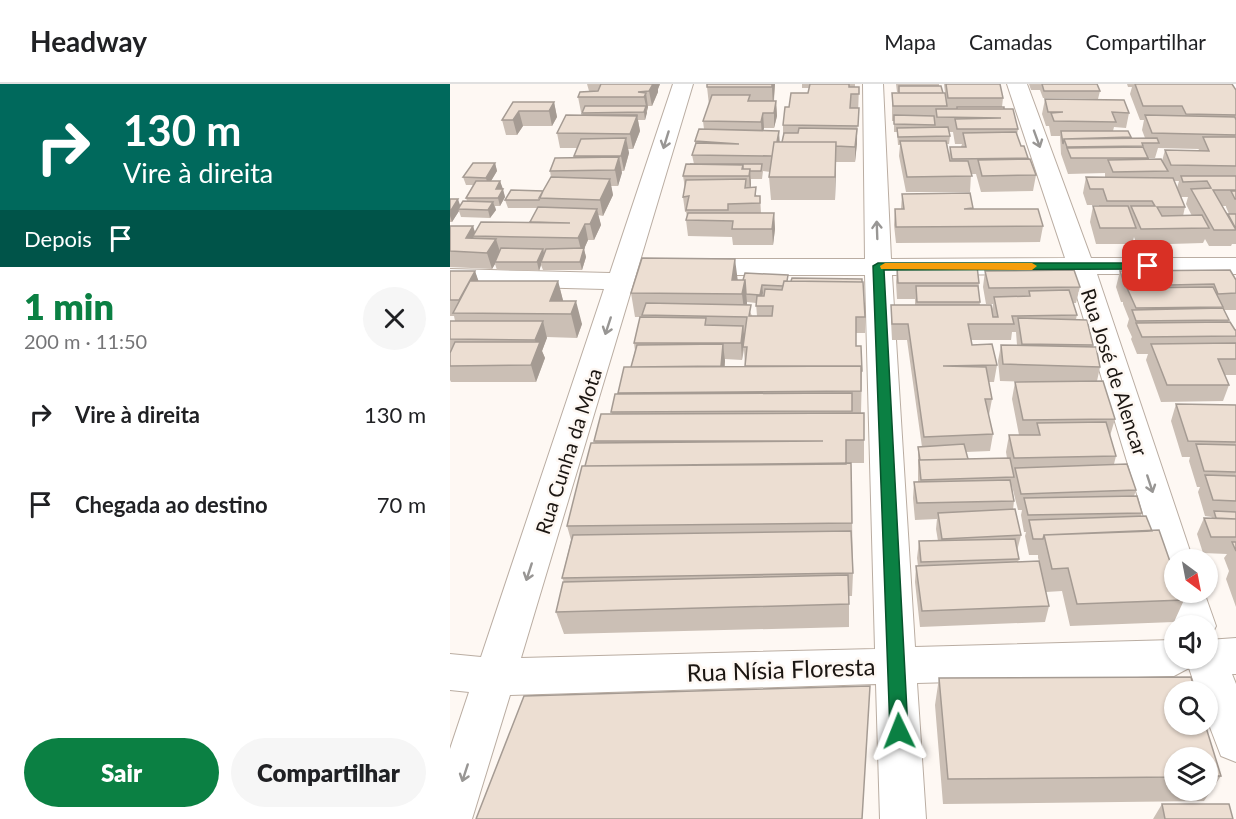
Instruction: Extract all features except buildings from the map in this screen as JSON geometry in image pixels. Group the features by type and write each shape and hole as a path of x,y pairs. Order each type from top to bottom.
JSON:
{"street":[{"name":"Rua Cunha da Mota","path":"450,817 465,728 496,677 640,270 683,84"},
{"path":"873,84 878,266 903,819"},
{"name":"Rua José de Alencar","path":"1017,84 1081,266 1171,549"},
{"path":"450,277 640,270 878,266 1236,266"},
{"path":"1218,657 1236,656"},
{"name":"Rua Nísia Floresta","path":"450,672 496,677 1164,658"},
{"path":"1211,669 1236,742"}],"slow traffic":[{"path":"885,266 1032,266"}],"route":[{"path":"899,731 878,266 1148,266"}]}
